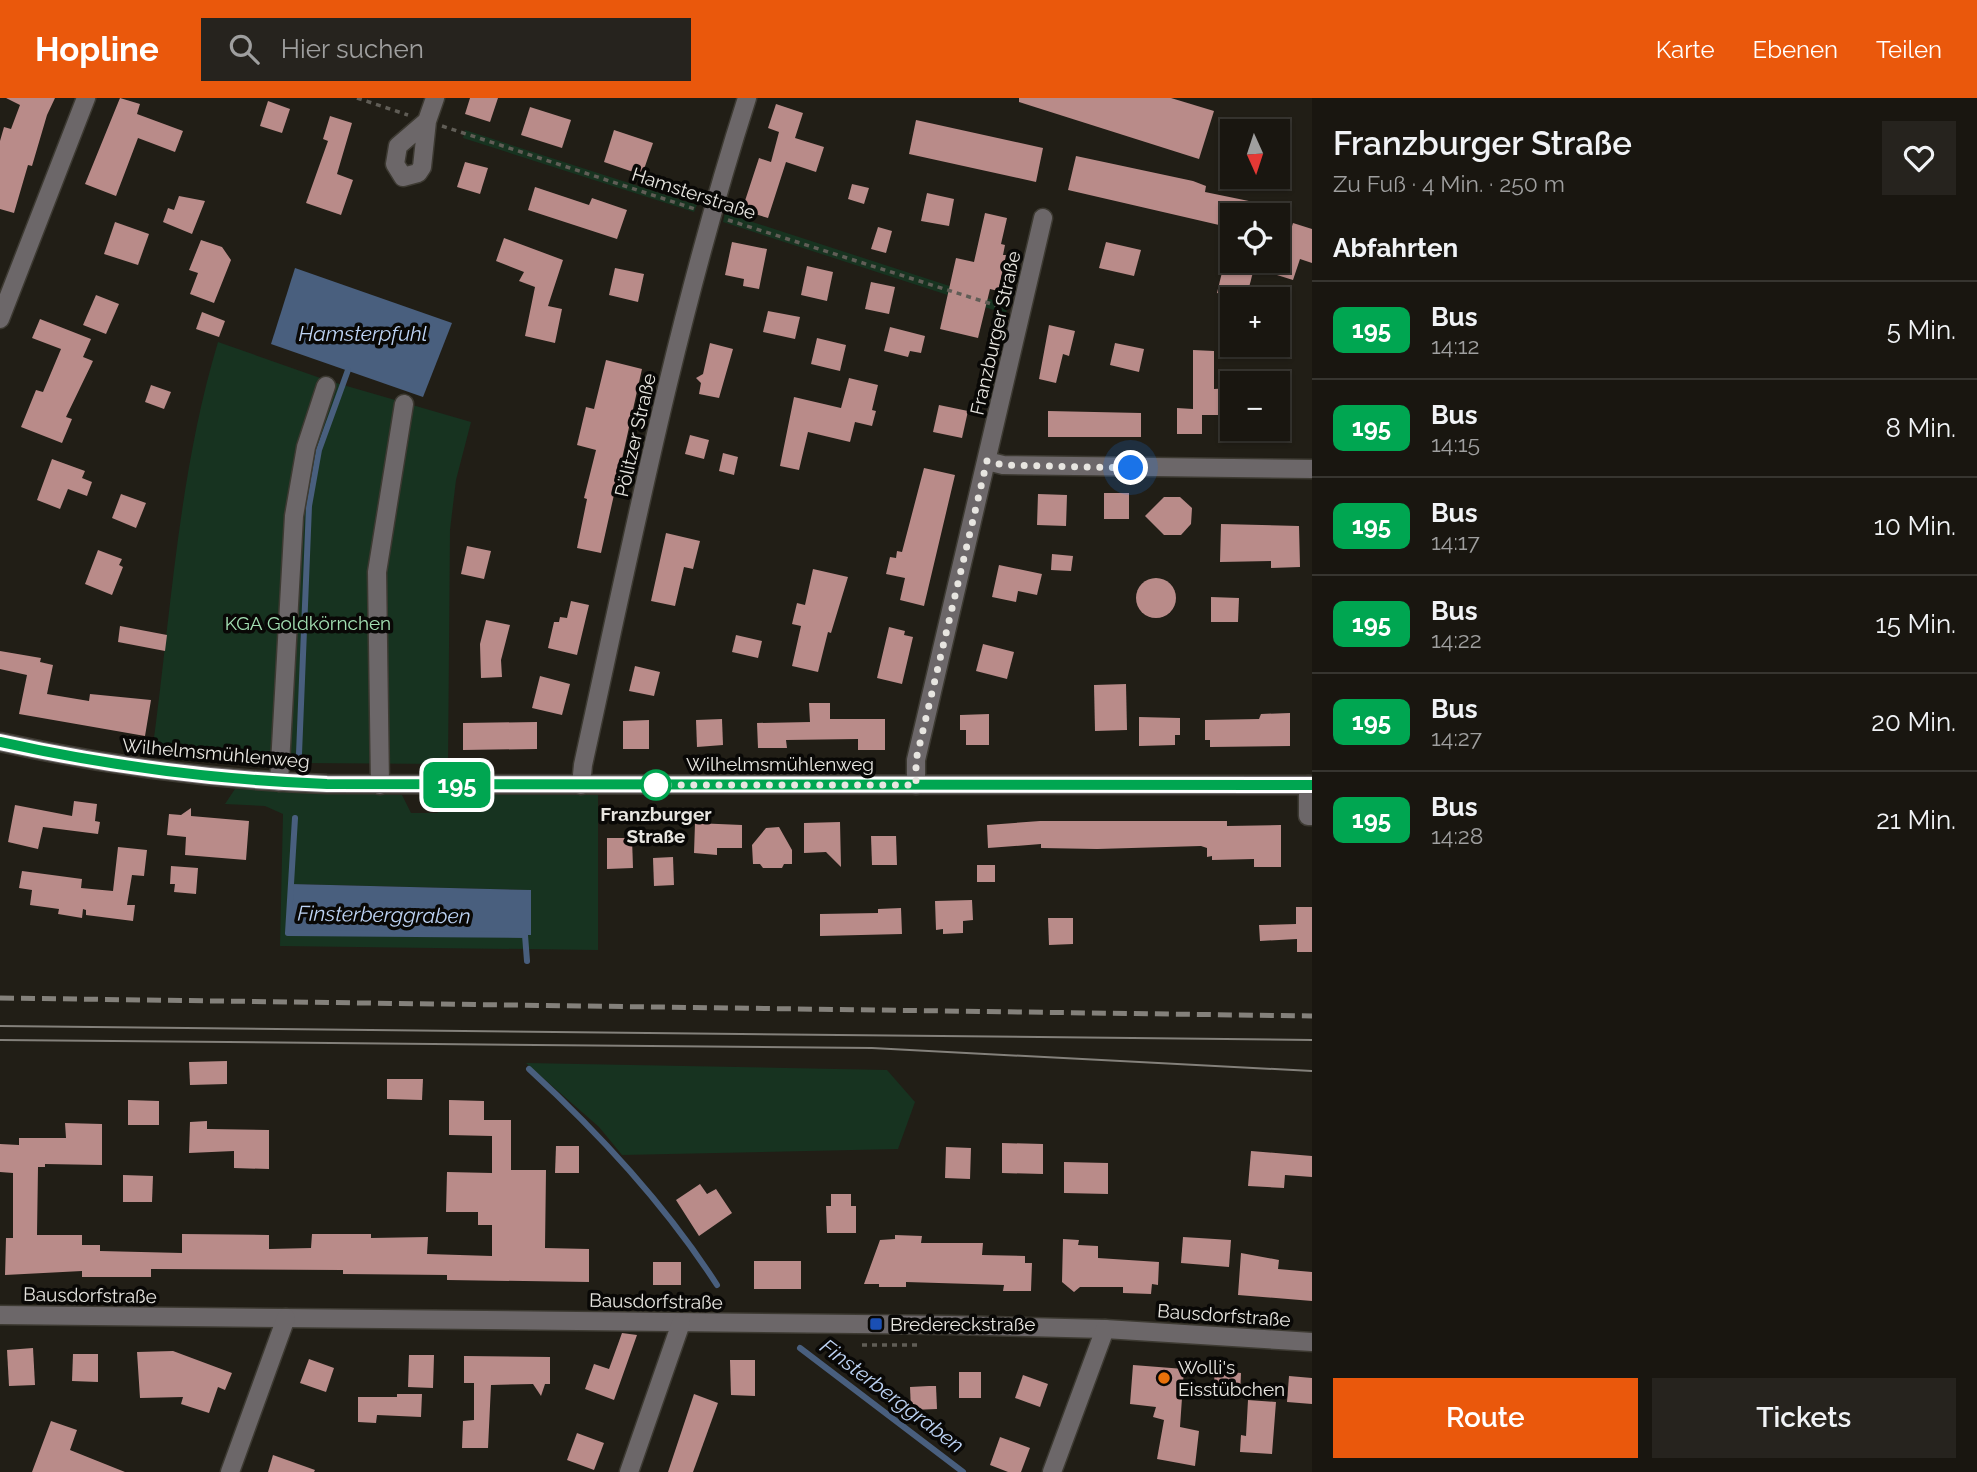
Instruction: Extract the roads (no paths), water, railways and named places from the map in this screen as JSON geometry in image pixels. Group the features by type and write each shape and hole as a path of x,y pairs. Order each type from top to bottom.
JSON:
{"street":[{"path":"0,319 86,98"},
{"path":"427,121 435,98"},
{"name":"Pölitzer Straße","path":"581,785 585,752 666,395 710,214 747,98"},
{"name":"Franzburger Straße","path":"916,785 916,760 1043,218"},
{"path":"279,782 294,516 306,447 326,386"},
{"path":"380,785 377,572 404,404"},
{"path":"987,461 1059,466 1312,469"},
{"name":"Wilhelmsmühlenweg","path":"0,742 120,766 279,782 380,785 1310,785"},
{"path":"1310,785 1308,816 1312,816"},
{"name":"Bausdorfstraße","path":"0,1315 1105,1329 1312,1342"},
{"path":"230,1472 286,1318"},
{"path":"629,1472 681,1323"},
{"path":"1052,1472 1105,1329"}],"water":[{"name":"Hamsterpfuhl","path":"295,268 452,323 423,397 271,344"},
{"path":"291,884 531,890 531,935 288,933"}],"waterway":[{"name":"Finsterberggraben","path":"299,754 309,506 319,450 348,370"},
{"name":"Finsterberggraben","path":"295,818 288,933 525,935 527,961"},
{"name":"Finsterberggraben","path":"529,1069 630,1171 676,1226 717,1285"},
{"name":"Finsterberggraben","path":"800,1348 963,1472"}],"tram line":[{"path":"0,1026 1312,1040"},
{"path":"0,1040 872,1048 1312,1071"}],"railway":[{"path":"0,998 1312,1016"}],"place":[{"name":"Franzburger Straße","path":"656,785"},
{"name":"Bredereckstraße","path":"876,1324"},
{"name":"Wolli's Eisstübchen","path":"1164,1378"}],"park label":[{"name":"KGA Goldkörnchen","path":"308,623"}]}
